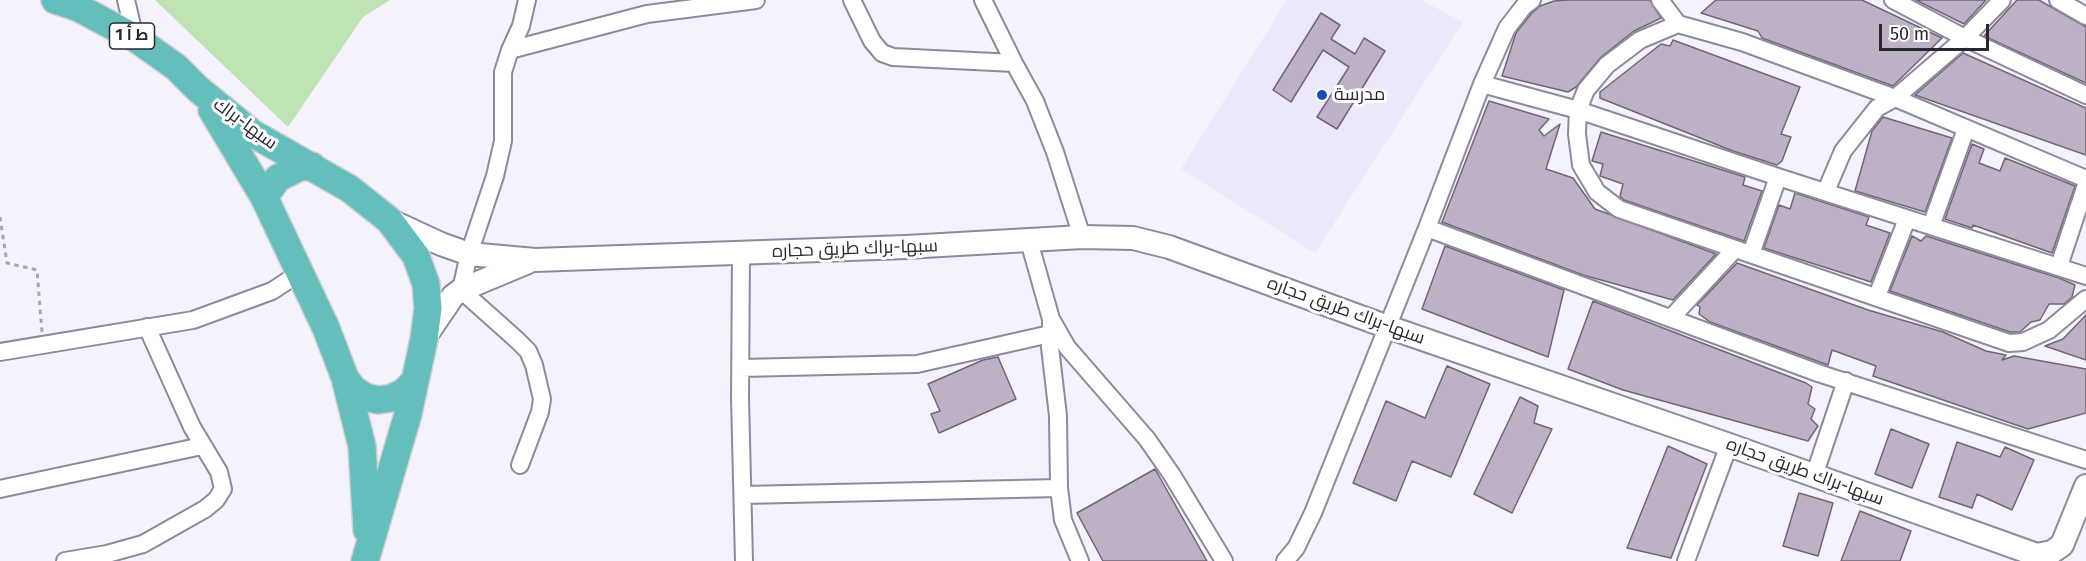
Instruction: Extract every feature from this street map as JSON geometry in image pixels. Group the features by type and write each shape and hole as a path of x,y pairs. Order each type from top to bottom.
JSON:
{"highway":[{"name":"ط أ 1","path":"55,0 79,8 135,38 176,66 198,89"},
{"name":"سبها-براك","path":"198,89 252,133 350,189 389,220 408,243 423,273 428,308 424,339 390,480 366,556"},
{"name":"سبها-براك","path":"198,89 264,197 301,272 345,378 362,446 366,556"},
{"path":"264,197 278,178 300,167 312,166"},
{"path":"345,378 359,393 378,400 392,398 404,392 414,382"}],"main road":[{"name":"سبها-براك طريق حجاره","path":"389,220 469,254 535,260 1029,242 1082,237 1133,238 1169,247 1388,327 2037,555 2052,552 2062,545 2086,486"},
{"name":"سبها-براك طريق حجاره","path":"424,339 446,305 461,290 535,260"}],"street":[{"path":"126,0 135,38"},
{"path":"520,465 540,412 542,399 534,365 528,351 518,340 461,290 469,254 495,176 503,141 503,72 521,26 527,0"},
{"path":"510,50 647,14 715,3 756,0"},
{"path":"852,0 872,41 882,53 893,57 1014,63"},
{"path":"983,0 1035,101 1055,152 1082,237"},
{"path":"1286,561 1296,548 1313,513 1482,84 1507,28 1524,6 1532,0"},
{"path":"1660,0 1678,24 1742,42 1895,98 2086,179"},
{"path":"1893,0 1965,38 2086,95"},
{"path":"1826,191 1839,158 1877,108 1895,98 1965,38 2002,0"},
{"path":"2058,0 2086,16"},
{"path":"1678,24 1640,40 1607,65 1586,90 1578,110 1577,134 1581,165 1589,181 1606,201 1619,209 2015,343 2041,334 2060,324 2086,299"},
{"path":"1482,84 1578,110 2086,276"},
{"path":"1930,226 1966,129"},
{"path":"1751,254 1778,177"},
{"path":"2059,266 2086,185"},
{"path":"1877,296 1906,219"},
{"path":"1427,228 1846,381 2086,460"},
{"path":"1029,242 1050,326 1058,416 1059,488 1063,520 1080,561"},
{"path":"1672,317 1735,249"},
{"path":"741,253 744,561"},
{"path":"0,352 194,320 272,291 301,272"},
{"path":"741,368 917,364 1050,326"},
{"path":"1050,326 1147,439 1172,475 1224,561"},
{"path":"64,561 130,555 205,509 220,495 223,482 202,446 147,327"},
{"path":"1814,476 1846,381"},
{"path":"1686,561 1729,445"},
{"path":"0,489 202,446"},
{"path":"743,495 1059,488"}],"path":[{"path":"0,217 7,262 37,270 43,345"}],"shaded area":[{"name":"مدرسة","path":"1287,0 1421,0 1463,22 1315,253 1181,169"}],"green space":[{"path":"155,0 390,0 363,17 288,127"}],"building":[{"path":"1650,0 1661,18 1634,31 1601,57 1576,87 1568,92 1502,76 1516,33 1531,14 1540,6 1554,1"},
{"path":"1716,0 1862,0 1942,38 1893,86 1762,38 1758,31 1701,13"},
{"path":"1916,0 1986,0 1964,24"},
{"path":"2017,0 2039,0 2086,27 2086,83 1984,36"},
{"path":"1321,13 1340,25 1331,39 1355,54 1364,38 1385,51 1337,129 1317,117 1349,67 1323,50 1291,102 1273,90"},
{"path":"1673,40 1800,87 1781,134 1791,137 1782,161 1777,165 1733,151 1600,98 1600,92 1661,44 1670,46"},
{"path":"1963,53 2086,108 2086,155 1915,95"},
{"path":"1489,101 1549,119 1539,130 1544,136 1560,124 1546,169 1573,178 1595,209 1716,254 1673,300 1583,275 1442,222"},
{"path":"1883,117 1952,138 1925,212 1855,191 1872,131"},
{"path":"1601,132 1745,177 1743,185 1762,191 1744,241 1624,200 1620,196 1623,184 1600,176 1603,164 1592,161"},
{"path":"1972,144 1984,149 1979,163 2000,171 2005,158 2075,186 2052,253 1973,225 1972,228 1945,219"},
{"path":"1795,193 1869,217 1866,225 1890,233 1871,282 1764,248 1779,205 1790,209"},
{"path":"1912,236 1921,241 1926,236 2059,278 2075,285 2072,297 2064,304 2049,304 2040,320 2031,322 2020,332 2010,332 1890,291"},
{"path":"1445,246 1564,290 1548,357 1422,309"},
{"path":"1737,263 1868,310 1943,332 1986,351 2006,355 2002,360 2014,356 2086,369 2086,413 2028,429 1873,376 1876,366 1832,350 1828,365 1710,322 1699,314 1700,307 1697,305"},
{"path":"1593,301 1806,383 1812,387 1808,404 1815,409 1811,419 1818,426 1808,441 1623,390 1568,369"},
{"path":"2086,315 2086,360 2045,346 2063,339"},
{"path":"998,357 1016,399 939,433 931,414 940,411 928,384 983,360"},
{"path":"1447,366 1490,384 1451,477 1412,461 1396,501 1353,483 1386,401 1425,418"},
{"path":"1520,397 1538,406 1534,423 1552,429 1512,513 1474,494"},
{"path":"1891,429 1929,444 1912,488 1875,474"},
{"path":"1957,442 2000,457 2005,447 2034,460 2012,510 1977,494 1972,508 1939,497"},
{"path":"1668,446 1707,464 1671,558 1627,548"},
{"path":"1155,469 1207,561 1103,561 1077,513"},
{"path":"1799,493 1833,503 1818,556 1783,546"},
{"path":"1860,511 1911,531 1900,561 1841,561"}],"place":[{"name":"مدرسة","path":"1322,95"}]}
